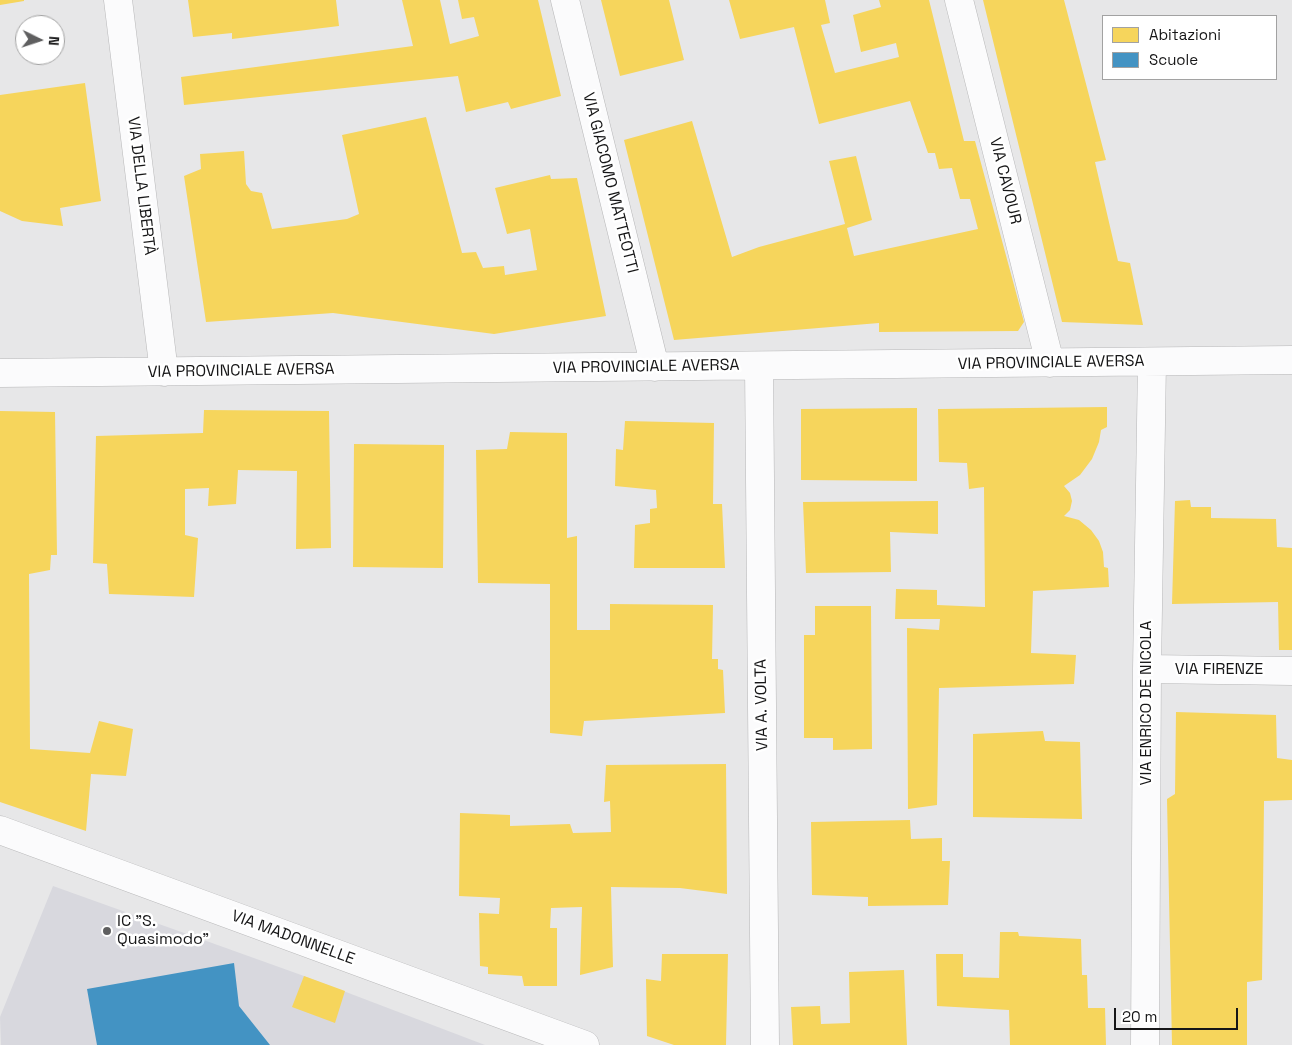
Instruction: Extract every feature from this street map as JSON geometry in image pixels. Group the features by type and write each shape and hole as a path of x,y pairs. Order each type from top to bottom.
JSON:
{"street":[{"name":"VIA DELLA LIBERTÀ","path":"118,0 164,372"},
{"name":"VIA GIACOMO MATTEOTTI","path":"565,0 655,367"},
{"name":"VIA CAVOUR","path":"959,0 1050,363"},
{"name":"VIA PROVINCIALE AVERSA","path":"0,373 1292,360"},
{"name":"VIA ENRICO DE NICOLA","path":"1145,1045 1147,669 1152,362"},
{"name":"VIA A. VOLTA","path":"759,366 765,1045"},
{"name":"VIA FIRENZE","path":"1147,669 1292,670"},
{"name":"VIA MADONNELLE","path":"0,830 585,1045"}],"shaded area":[{"name":"IC \"S. Quasimodo\"","path":"53,886 304,976 485,1045 1,1045 0,1017"}],"building: Abitazioni":[{"path":"0,0 24,0 24,1 0,5"},
{"path":"188,0 336,0 339,26 232,39 232,33 193,37"},
{"path":"402,0 440,0 450,44 479,36 474,17 462,19 458,0 538,0 561,96 511,109 508,102 466,112 458,76 184,105 181,77 413,46"},
{"path":"601,0 669,0 684,60 620,76"},
{"path":"729,0 825,0 830,23 821,25 835,73 899,57 896,43 861,52 853,15 881,7 879,0 929,0 964,141 975,141 1024,322 1018,331 879,332 879,323 674,340 624,140 692,121 732,257 759,247 845,224 829,161 856,156 872,220 847,228 854,256 978,229 970,199 960,199 952,168 939,169 935,153 928,153 910,101 819,124 794,27 740,39"},
{"path":"983,0 1064,0 1106,160 1095,162 1118,261 1130,263 1143,325 1062,322"},
{"path":"85,83 101,201 60,208 63,226 22,221 0,211 0,95"},
{"path":"426,117 462,253 476,252 483,268 504,266 505,275 537,270 530,229 507,234 495,188 550,175 551,179 577,178 606,316 494,334 333,313 206,322 184,176 201,169 200,154 244,151 246,184 251,191 262,193 272,229 347,219 359,214 342,135"},
{"path":"1107,407 1107,427 1101,430 1099,442 1092,459 1080,475 1064,486 1070,493 1072,501 1070,510 1064,516 1079,520 1091,530 1099,541 1103,552 1104,567 1108,568 1109,587 1033,591 1031,653 1076,655 1074,684 939,688 937,805 908,809 907,628 939,630 940,619 895,619 896,589 937,590 937,605 985,607 984,487 969,489 967,463 939,462 938,409"},
{"path":"917,408 917,481 801,480 801,409"},
{"path":"204,410 329,411 331,548 296,549 297,471 238,470 236,504 208,506 209,488 185,489 185,535 198,538 194,597 109,594 107,564 93,563 96,436 203,433"},
{"path":"0,411 55,412 57,555 51,555 50,570 29,574 30,749 90,753 99,721 133,729 126,776 91,774 86,831 0,802"},
{"path":"625,421 714,423 713,504 722,504 725,568 634,568 635,525 650,523 650,509 657,508 656,490 615,486 616,449 623,450"},
{"path":"510,432 567,433 567,538 577,536 577,630 610,630 610,604 713,605 712,659 718,659 718,669 723,670 725,713 584,721 582,736 550,733 550,584 478,583 476,450 507,449"},
{"path":"354,444 444,445 443,568 353,567"},
{"path":"1190,500 1191,507 1211,507 1211,518 1276,519 1277,547 1292,548 1292,650 1279,650 1278,602 1172,604 1175,501"},
{"path":"938,501 938,534 890,532 891,572 806,573 803,502"},
{"path":"815,606 871,606 872,749 833,750 833,738 804,738 804,635 815,635"},
{"path":"1176,712 1276,715 1277,758 1292,760 1292,800 1264,801 1262,980 1247,982 1247,1045 1172,1045 1167,799 1175,794"},
{"path":"1043,731 1045,741 1080,742 1082,819 973,817 973,734"},
{"path":"726,764 727,894 680,888 611,887 613,967 580,975 582,907 551,908 550,928 557,928 557,986 524,986 522,976 488,974 488,967 480,966 479,913 499,914 500,898 459,896 460,813 510,815 510,826 570,824 573,833 611,832 610,801 604,802 606,765"},
{"path":"910,820 911,839 942,838 942,861 950,861 948,905 868,906 868,897 812,895 811,822"},
{"path":"1000,932 1018,932 1019,936 1081,939 1082,975 1087,975 1088,1008 1105,1008 1106,1045 1010,1045 1009,1010 937,1006 936,954 963,954 963,977 999,978"},
{"path":"662,954 728,954 726,1045 674,1045 647,1036 646,979 661,981"},
{"path":"904,970 907,1045 793,1045 791,1007 820,1006 821,1024 850,1023 849,972"},
{"path":"304,976 345,991 335,1023 292,1007"}],"building: Scuole":[{"path":"234,963 239,1006 270,1045 97,1045 87,989"}],"place":[{"name":"IC \"S. Quasimodo\"","path":"107,931"}]}
